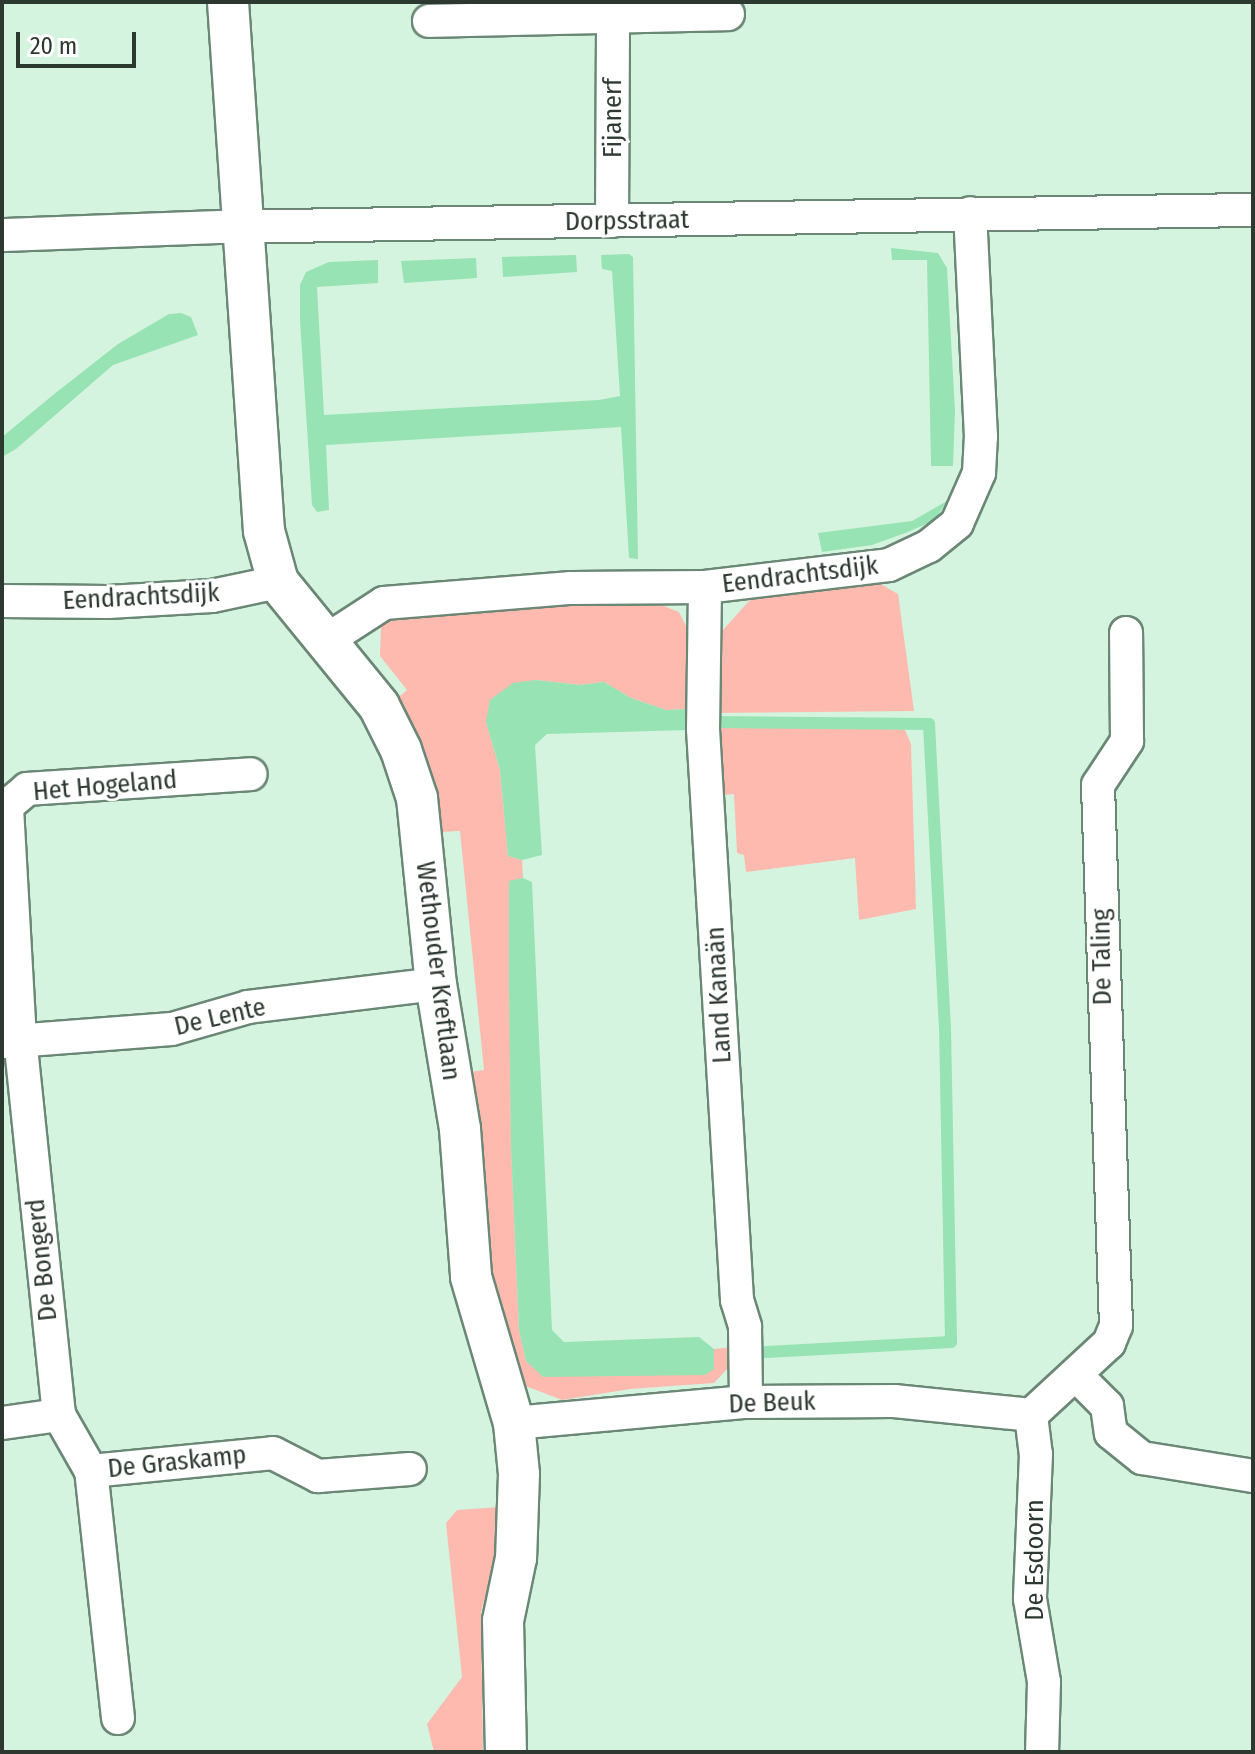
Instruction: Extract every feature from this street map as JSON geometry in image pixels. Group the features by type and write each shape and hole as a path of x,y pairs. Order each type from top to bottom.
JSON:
{"street":[{"name":"Wethouder Kreftlaan","path":"228,2 264,531 278,582 379,706 401,750 417,798 436,984 460,1129 471,1277 514,1423 519,1516 516,1558 503,1621 506,1752"},
{"path":"429,21 728,14"},
{"name":"Fijanerf","path":"612,221 613,16"},
{"name":"Dorpsstraat","path":"2,235 970,213 1253,210"},
{"name":"Eendrachtsdijk","path":"327,640 384,603 571,588 705,587 889,565 929,546 957,523 979,473 981,437 970,213"},
{"name":"Eendrachtsdijk","path":"2,601 108,602 212,596 278,582"},
{"name":"Land Kanaän","path":"705,587 703,718 737,1300 745,1327 746,1402"},
{"name":"De Taling","path":"1076,1375 1109,1343 1116,1326 1104,1063 1098,785 1127,741 1126,633"},
{"name":"Het Hogeland","path":"11,1041 7,806 27,789 250,774"},
{"name":"De Lente","path":"11,1041 172,1029 248,1007 436,984"},
{"name":"De Bongerd","path":"11,1041 59,1415 91,1471"},
{"path":"1031,1415 1076,1375 1107,1406 1111,1433 1142,1458 1253,1476"},
{"name":"De Beuk","path":"514,1423 746,1402 894,1401 1031,1415"},
{"path":"2,1423 59,1415"},
{"name":"De Esdoorn","path":"1031,1415 1036,1454 1030,1599 1044,1682 1042,1752"},
{"name":"De Graskamp","path":"118,1718 91,1471 273,1453 318,1476 410,1469"}],"shaded area":[{"path":"891,248 938,253 947,268 955,411 953,466 931,466 927,260 892,260"},
{"path":"629,254 633,257 638,559 629,558 621,427 326,445 329,510 317,512 312,505 300,321 300,285 306,272 329,262 378,260 378,283 317,287 324,415 599,400 620,396 612,271 602,269 601,255"},
{"path":"576,255 577,272 503,277 502,257"},
{"path":"476,258 477,278 404,283 401,261"},
{"path":"181,313 191,317 198,335 113,365 16,449 2,457 2,437 53,395 118,344 169,314"},
{"path":"947,501 935,520 908,532 872,545 822,552 818,533 912,521"},
{"path":"870,578 898,594 914,711 714,713 715,651 722,631 749,601 768,593"},
{"path":"654,602 679,612 692,638 688,709 666,710 631,698 604,682 580,685 536,680 486,722 500,770 508,856 522,860 523,878 509,882 511,1148 519,1330 526,1360 714,1359 714,1349 734,1347 729,1367 714,1383 630,1389 562,1400 523,1385 487,1277 469,1072 484,1070 460,831 440,832 396,699 407,690 380,656 381,626 398,613 457,606"},
{"path":"536,680 580,685 604,682 631,698 666,710 688,709 688,730 547,734 535,745 542,855 522,860 508,856 500,770 486,722 490,700 513,683"},
{"path":"887,727 905,730 911,744 916,909 859,920 855,858 746,872 744,855 737,853 734,794 721,795 720,728"},
{"path":"523,878 532,882 552,1330 564,1342 699,1337 714,1349 714,1369 705,1375 543,1377 526,1361 519,1330 511,1148 509,994 509,881"},
{"path":"500,1507 497,1552 481,1612 483,1752 434,1752 427,1724 462,1677 446,1523 457,1510"}],"waterway":[{"path":"705,722 929,724 945,1027 951,1342 766,1352"}]}
